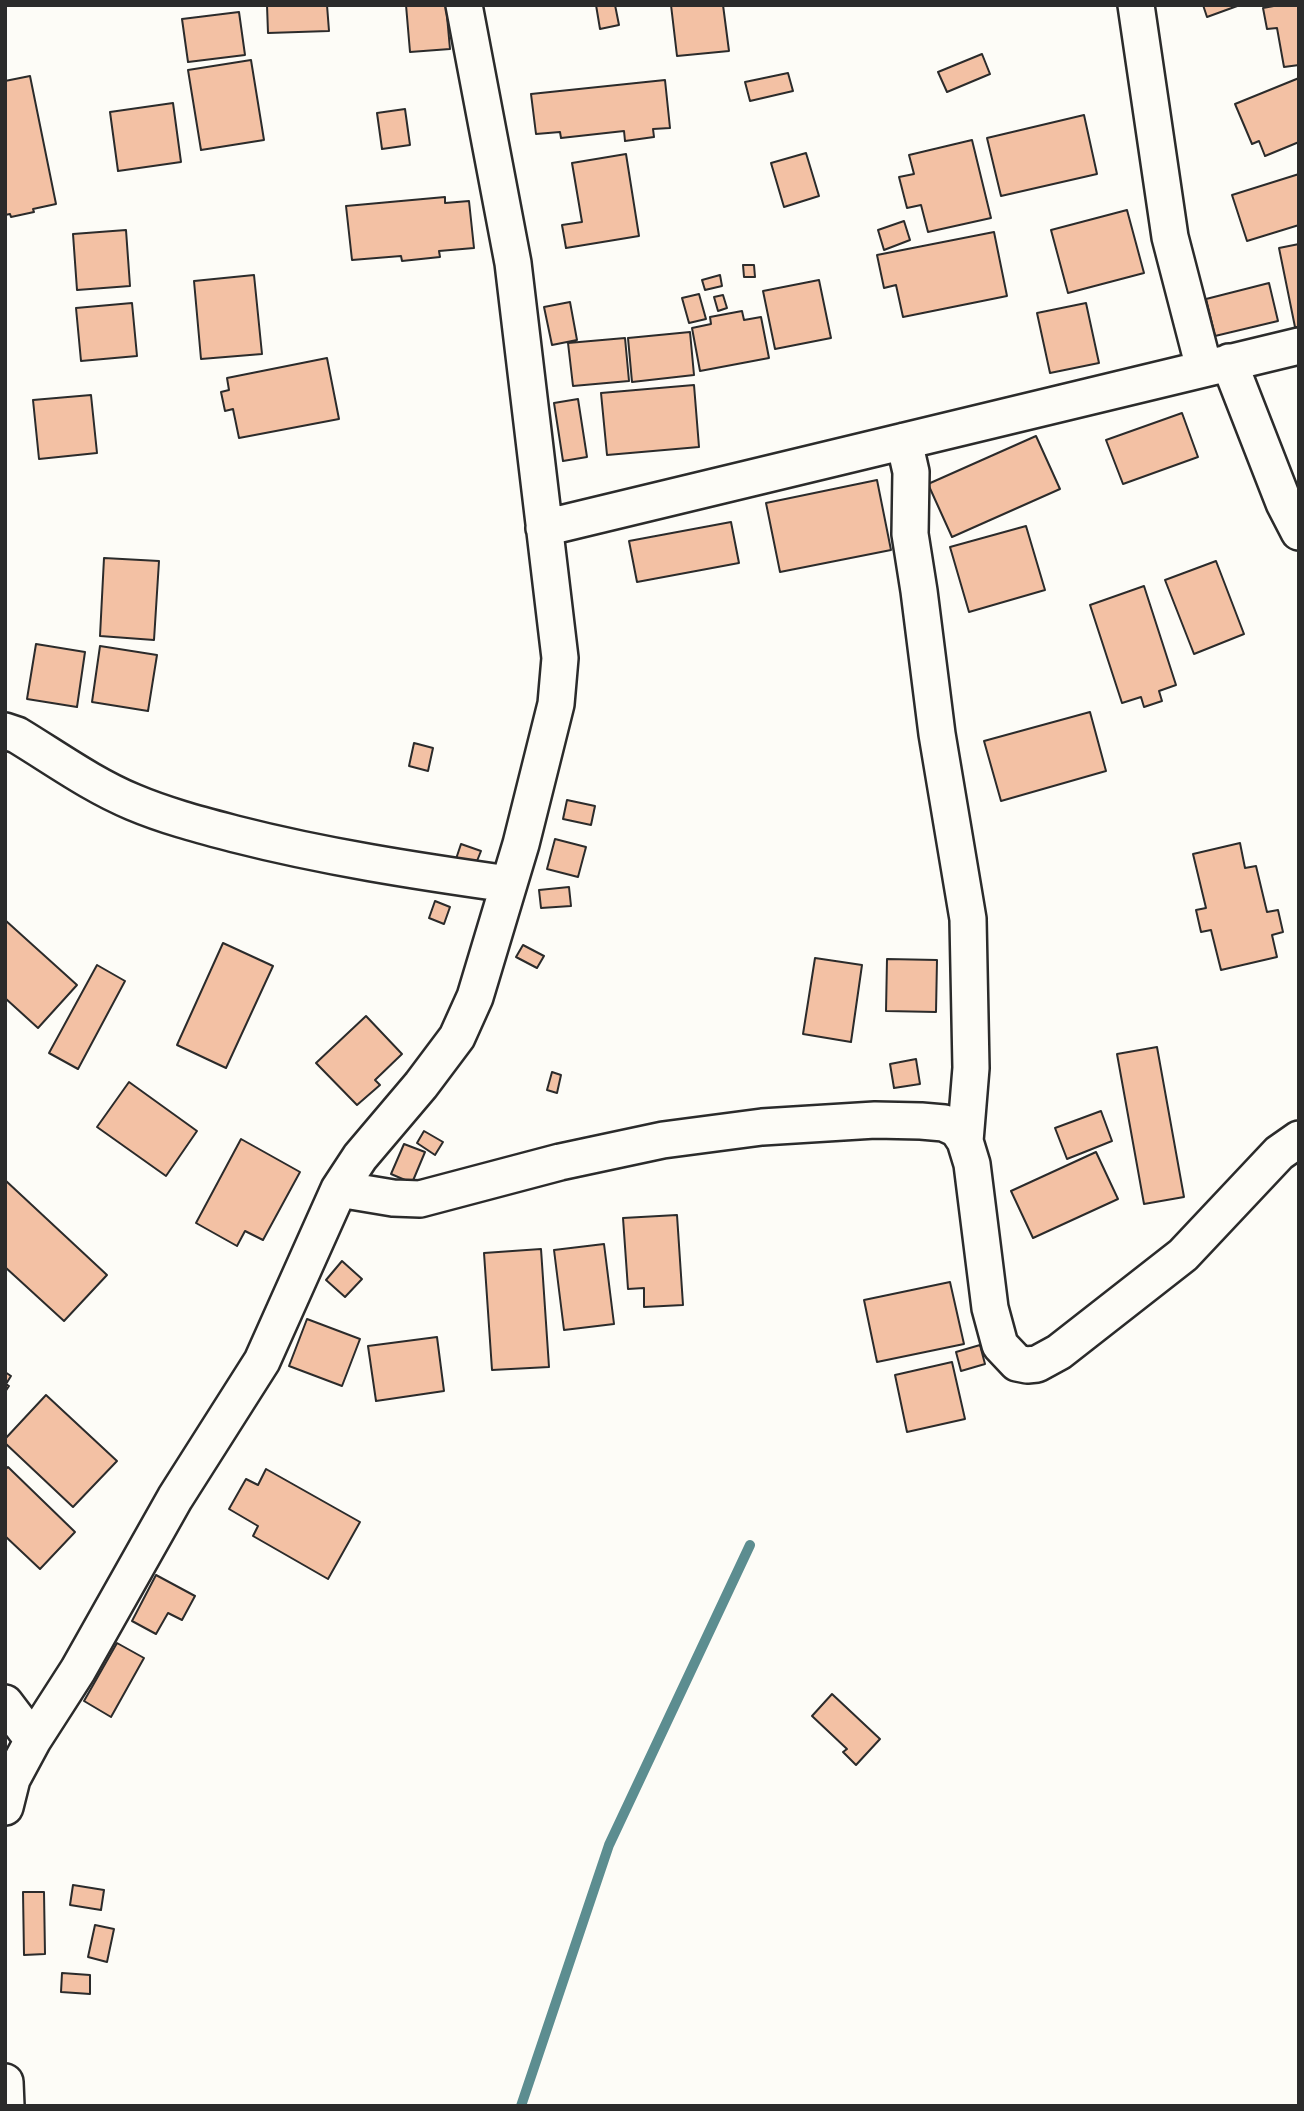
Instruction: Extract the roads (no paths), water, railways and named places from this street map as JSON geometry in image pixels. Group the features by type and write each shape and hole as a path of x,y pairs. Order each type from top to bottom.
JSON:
{"street":[{"path":"5,1807 12,1779 33,1740 78,1670 175,1498 262,1361 339,1189 359,1157 421,1085 457,1037 475,997 556,704 560,658 513,263 464,5"},
{"path":"1136,5 1170,237 1216,365 1299,532"},
{"path":"544,528 1299,346"},
{"path":"904,441 911,472 910,534 939,746 968,919 971,1068 965,1141"},
{"path":"5,731 17,735 96,784 132,802 191,822 289,848 369,864 508,884"},
{"path":"339,1189 393,1198 420,1199 573,1159 663,1140 762,1127 875,1120 921,1121 950,1126 957,1129 965,1141 972,1164 990,1308 1000,1345 1017,1363 1027,1366 1037,1364 1059,1352 1183,1255 1279,1153 1299,1139"},
{"path":"5,1703 33,1740"},
{"path":"5,2082 6,2106"}],"waterway":[{"path":"521,2106 609,1845 750,1545"}]}
